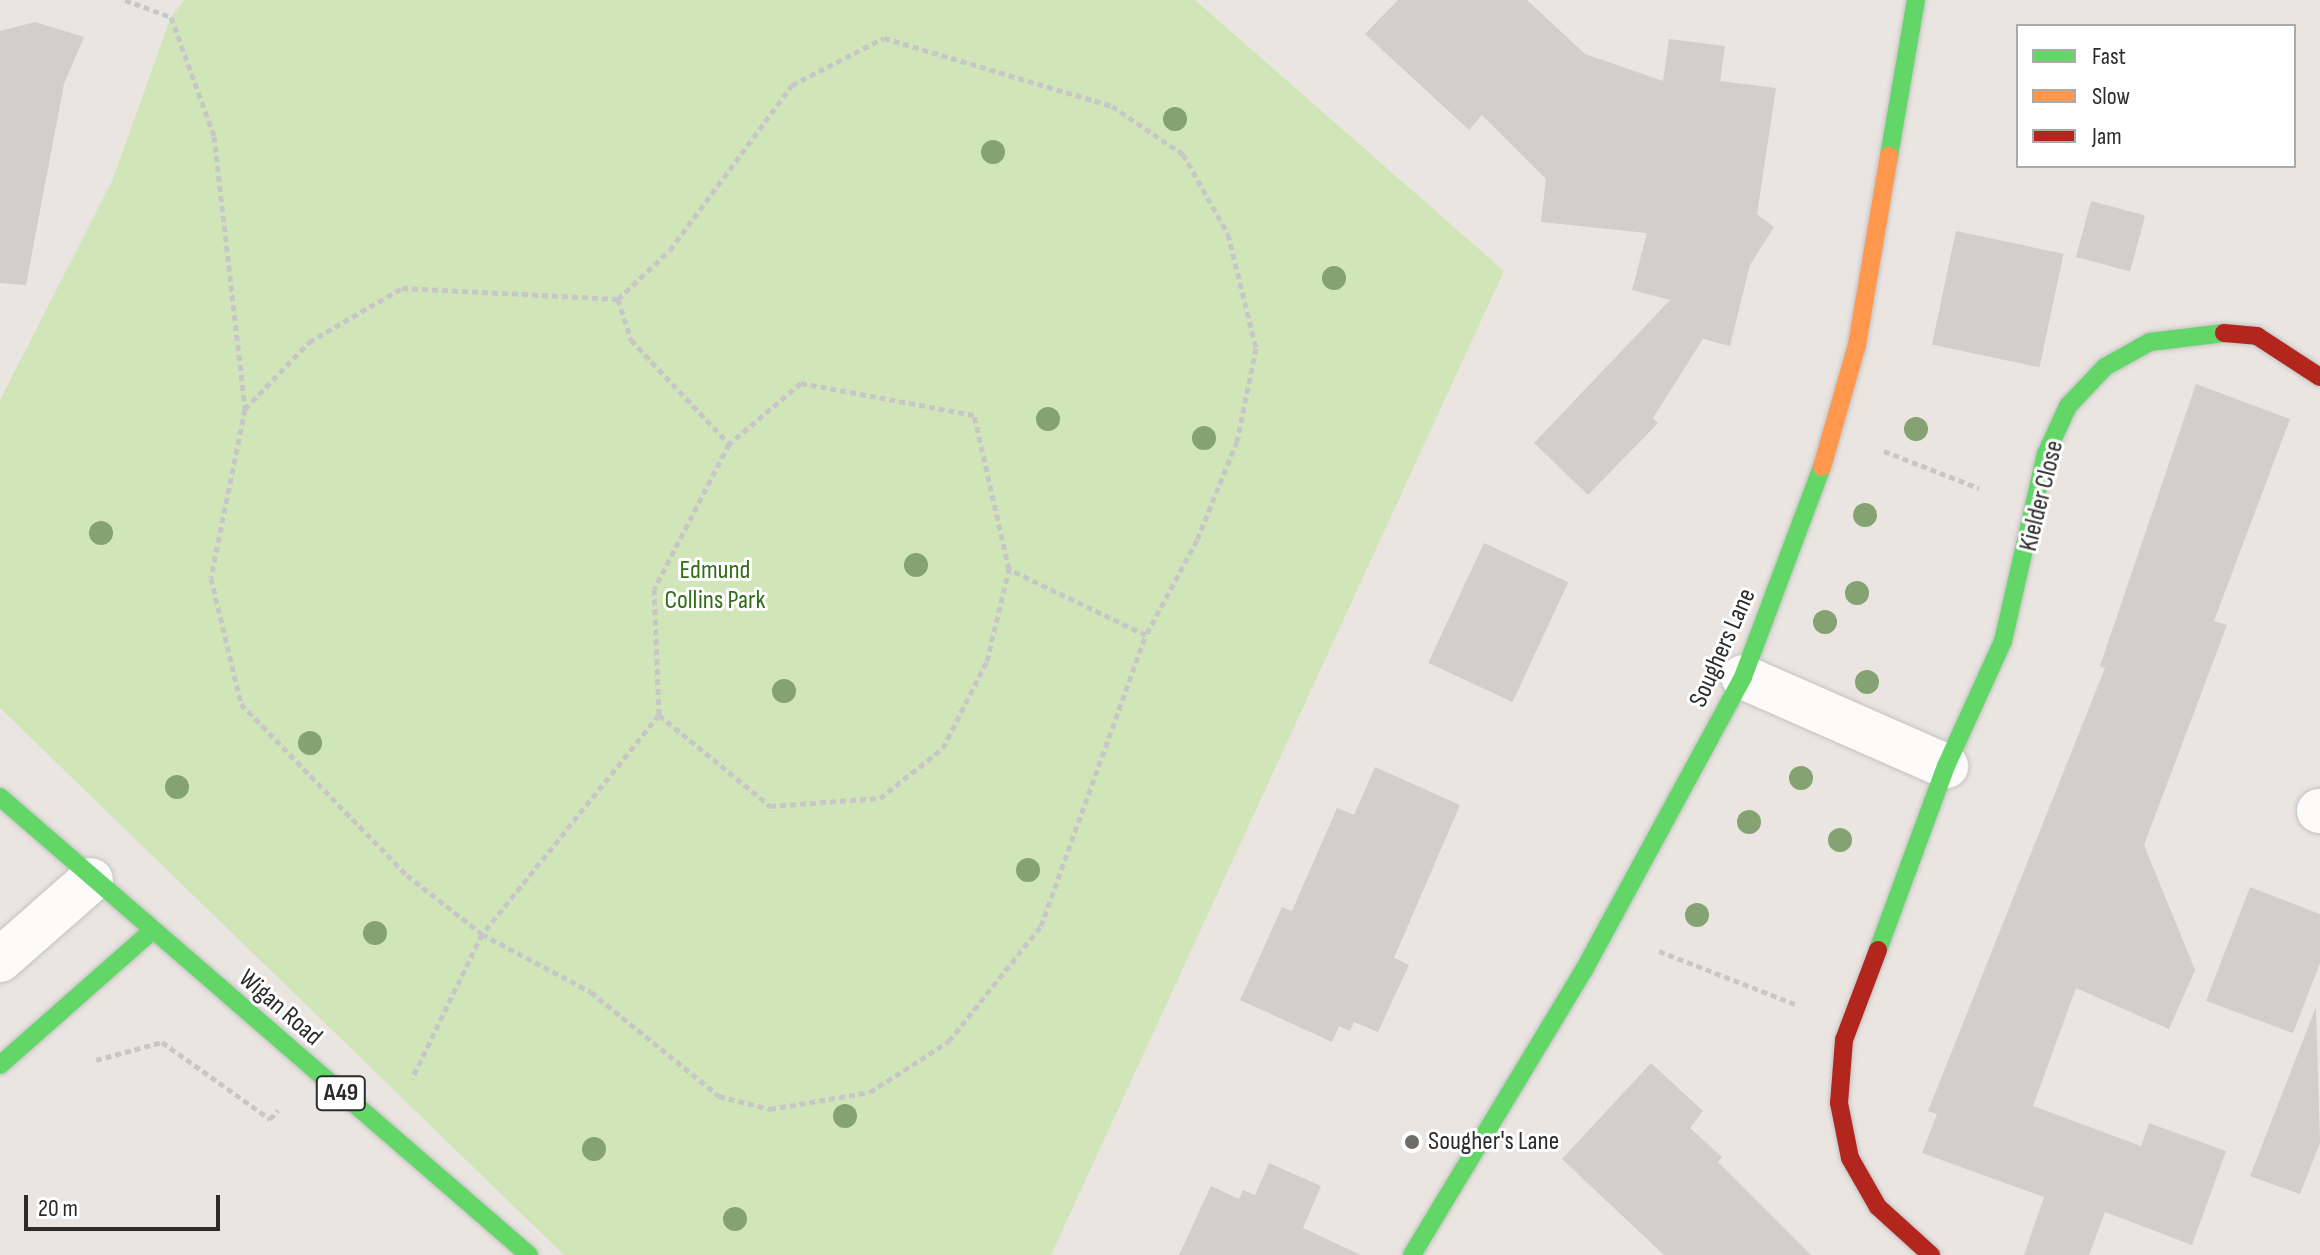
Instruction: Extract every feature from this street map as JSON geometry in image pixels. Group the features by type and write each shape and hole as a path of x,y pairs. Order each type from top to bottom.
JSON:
{"street":[{"name":"Soughers Lane","path":"1412,1255 1606,931 1743,677 1809,513 1857,345 1911,1"},
{"name":"Kielder Close","path":"1931,1255 1878,1207 1850,1158 1839,1103 1848,1025 1946,766 2003,641 2036,510 2046,454 2068,406 2105,367 2150,342 2199,331 2257,336 2320,377"},
{"path":"1743,677 1946,766"},
{"name":"Wigan Road","path":"0,797 151,932 387,1130 529,1255"},
{"path":"0,960 91,880"},
{"path":"0,1065 151,932"}],"path":[{"path":"125,0 171,17 214,136 245,409 211,578 241,704 407,875 482,934 591,992 719,1096 770,1109 870,1092 949,1041 1041,926 1146,635 1197,540 1237,441 1256,348 1228,234 1183,154 1112,106 884,38 792,85 670,250 618,299 402,288 309,342 245,409"},
{"path":"618,299 631,340 729,444"},
{"path":"387,1130 482,934 659,715 654,589 729,444 801,383 974,415 1009,569 987,661 943,748 880,798 770,806 659,715"},
{"path":"1832,431 2036,510"},
{"path":"1009,569 1146,635"},
{"path":"1606,931 1848,1025"},
{"path":"80,1067 162,1042 270,1119"}],"green space":[{"name":"Edmund Collins Park","path":"184,0 1195,0 1504,271 1051,1255 564,1255 0,708 0,400 112,181 171,17"}],"building":[{"path":"1398,0 1527,0 1585,54 1663,81 1669,39 1725,46 1720,81 1776,88 1757,214 1774,227 1750,265 1730,346 1703,339 1653,418 1658,423 1588,495 1534,443 1670,300 1632,290 1647,233 1541,222 1546,179 1482,115 1469,130 1365,34"},
{"path":"35,22 84,37 64,84 26,285 0,283 0,31"},
{"path":"2091,201 2145,215 2130,272 2076,257"},
{"path":"1956,231 2064,254 2039,367 1932,344"},
{"path":"2196,384 2290,419 2214,621 2227,625 2144,845 2195,970 2169,1029 2076,988 2033,1106 2141,1146 2149,1123 2226,1151 2192,1245 2105,1212 2089,1255 2024,1255 2044,1197 1922,1153 1937,1114 1928,1111 2105,668 2100,666"},
{"path":"1484,543 1568,582 1513,702 1428,663"},
{"path":"1375,767 1460,805 1394,958 1409,965 1378,1032 1354,1022 1350,1031 1339,1026 1332,1042 1240,1000 1282,907 1292,911 1337,808 1354,815"},
{"path":"2250,887 2320,914 2320,963 2293,1033 2206,1001"},
{"path":"2316,1007 2320,1143 2300,1194 2250,1176"},
{"path":"1651,1063 1703,1111 1690,1128 1722,1157 1718,1162 1811,1255 1664,1255 1562,1159"},
{"path":"1269,1163 1321,1186 1303,1228 1361,1255 1179,1255 1211,1186 1239,1199 1243,1190 1255,1195"}],"traffic: fast":[{"path":"1889,156 1916,0"},
{"path":"1878,950 1946,766 2003,641 2046,454 2068,406 2105,367 2150,342 2224,333"},
{"path":"1412,1255 1584,970 1743,677 1822,467"},
{"path":"0,797 529,1255"},
{"path":"0,1065 151,932"}],"traffic: slow":[{"path":"1822,467 1857,345 1889,156"}],"traffic: jam":[{"path":"2224,333 2257,336 2320,377"},
{"path":"1878,950 1844,1040 1839,1103 1850,1158 1878,1207 1931,1255"}],"place":[{"name":"Sougher's Lane","path":"1412,1142"}]}
